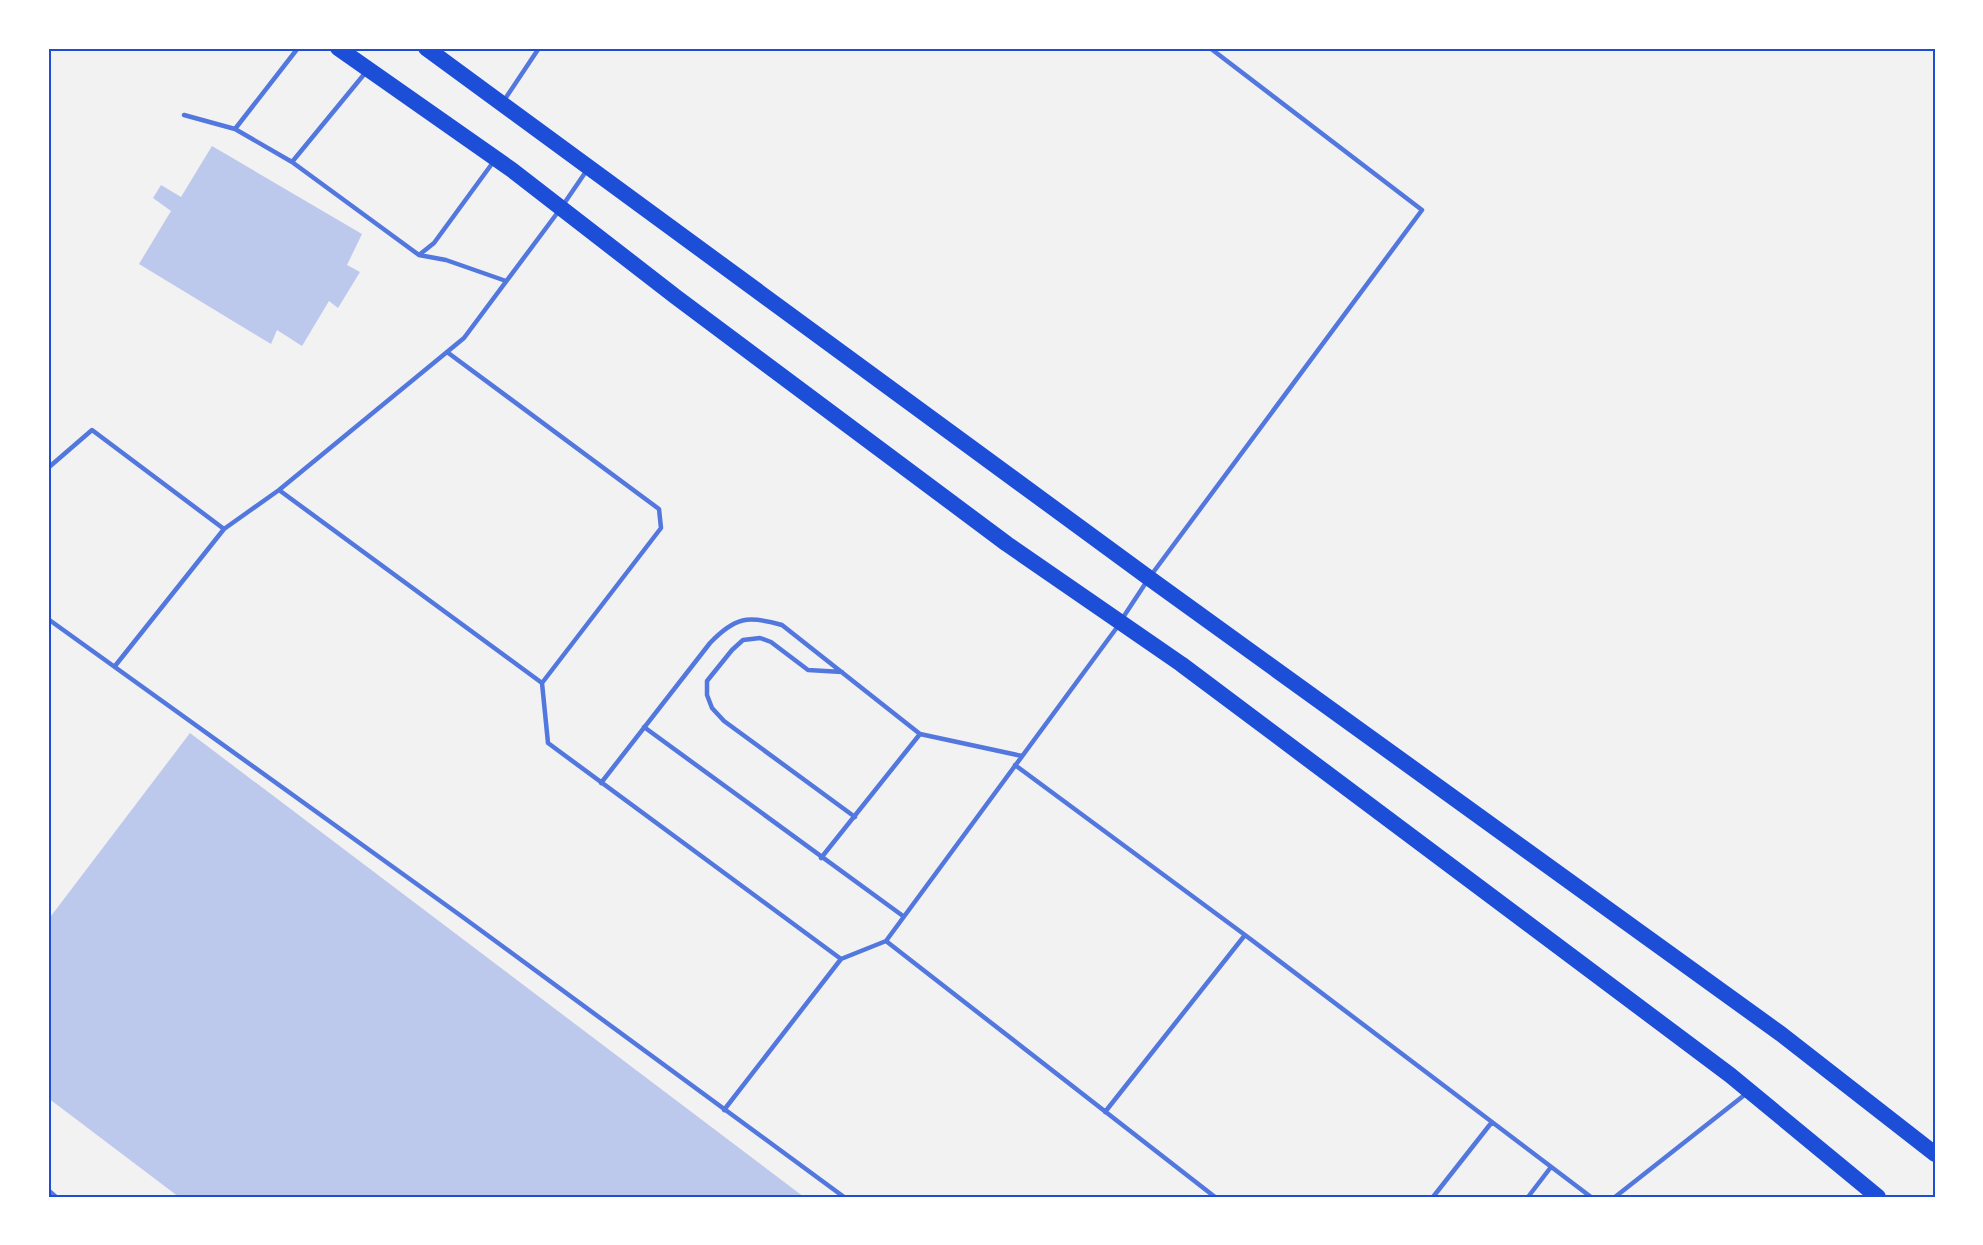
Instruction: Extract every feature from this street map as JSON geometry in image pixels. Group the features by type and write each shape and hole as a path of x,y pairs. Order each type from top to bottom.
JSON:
{"highway":[{"path":"338,48 496,159 676,297 1007,544 1181,664 1750,1091 1878,1197"},
{"path":"426,48 1149,578 1781,1034 1935,1154"}],"lane":[{"path":"236,129 298,48"},
{"path":"502,104 539,48"},
{"path":"724,1110 841,959 886,941 1120,623 1149,578 1422,210 1210,48"},
{"path":"292,162 368,69"},
{"path":"184,115 236,129 292,162 419,255 446,260 506,281"},
{"path":"419,255 434,243 496,159"},
{"path":"115,666 224,529 279,490 464,338 588,168"},
{"path":"447,352 659,508 661,528 542,683 548,743 841,959"},
{"path":"48,468 92,430 224,529"},
{"path":"279,490 542,683"},
{"path":"48,618 465,918 844,1197"},
{"path":"601,783 710,643 724,628 744,619 765,620 782,625 920,734 1022,756"},
{"path":"842,672 808,670 771,642 760,638 743,640 732,650 708,681 707,695 712,708 724,722 855,817"},
{"path":"644,728 903,916"},
{"path":"822,858 920,734"},
{"path":"1015,765 1245,935 1591,1197"},
{"path":"1105,1112 1245,935"},
{"path":"886,941 1215,1197"},
{"path":"1615,1197 1750,1091"},
{"path":"1433,1197 1492,1122"},
{"path":"1528,1197 1551,1167"},
{"path":"48,1190 56,1197"}],"building":[{"path":"212,146 362,234 347,265 360,272 338,308 329,301 302,346 277,330 271,344 139,264 171,211 153,198 161,185 181,197"},
{"path":"190,733 804,1197 179,1197 48,1098 48,920"}]}
